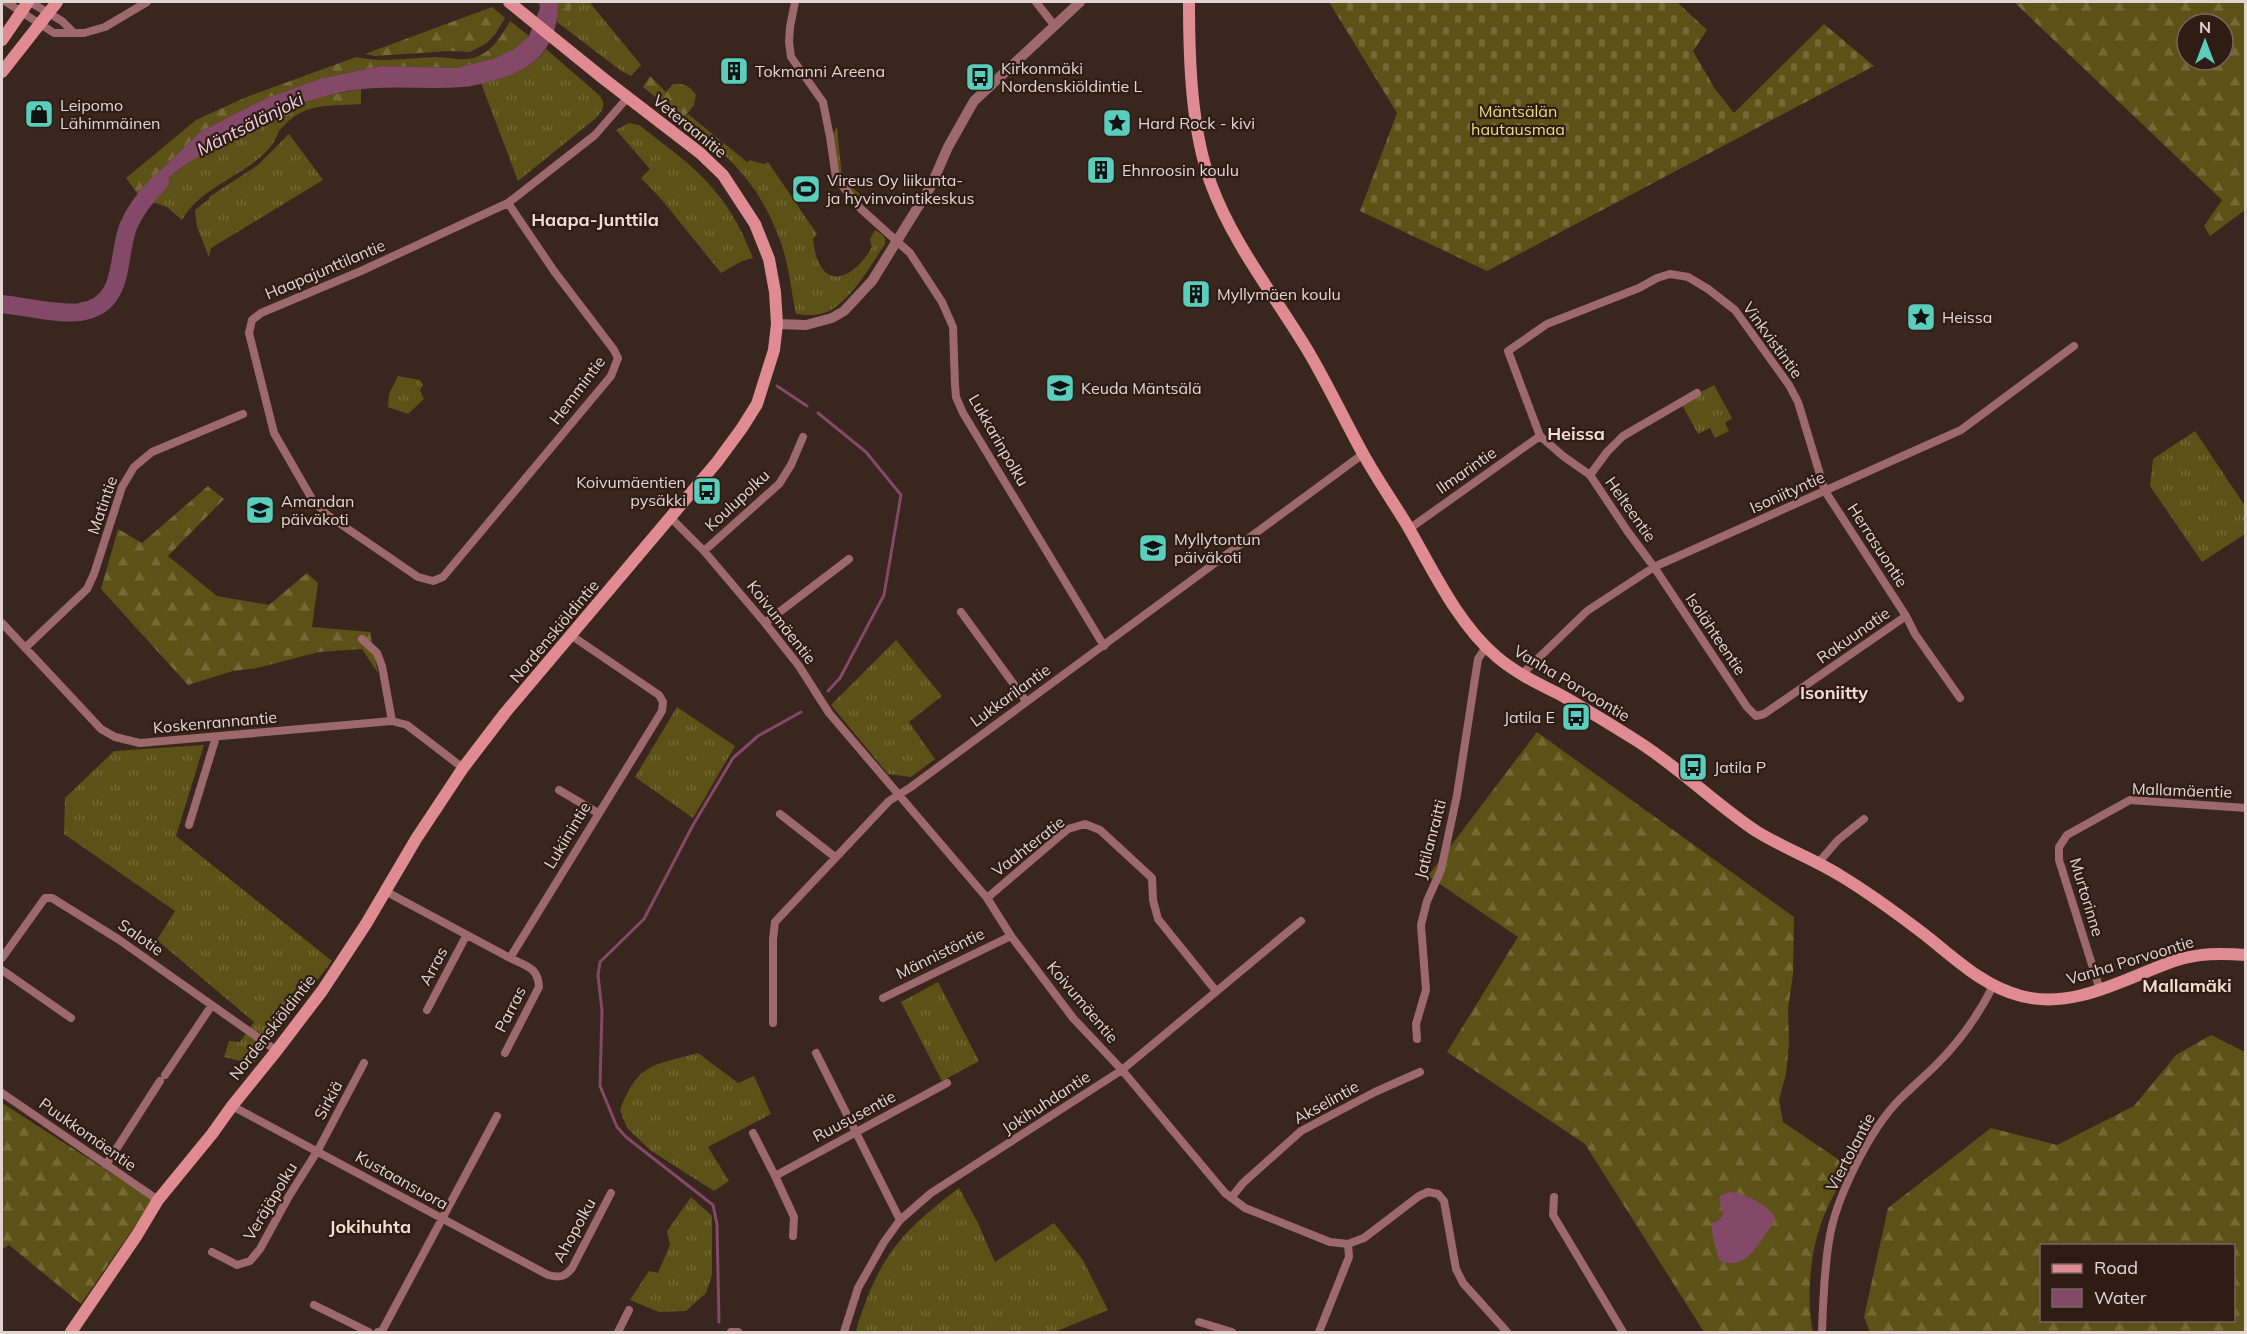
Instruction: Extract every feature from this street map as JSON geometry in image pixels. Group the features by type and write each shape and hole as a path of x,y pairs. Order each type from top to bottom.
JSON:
{"main road":[{"path":"2,72 57,2"},
{"name":"Veteraanitie","path":"509,2 700,153 723,175 755,224 769,259 777,301 777,324"},
{"name":"Vanha Porvoontie","path":"1189,2 1195,105 1209,180 1234,232 1309,353 1363,454 1423,556 1465,622 1486,647 1521,675 1560,695 1637,741 1760,834 1819,862 1869,894 1976,976 1993,986 2041,1000 2072,997 2100,990 2177,960 2215,952 2246,955"},
{"path":"2,39 26,5"},
{"name":"Nordenskiöldintie","path":"71,1332 158,1200 322,991 416,838 463,768 505,712 572,636 717,462 742,428 757,404 774,350 777,324"}],"street":[{"path":"6,2 48,12 73,32"},
{"path":"26,5 40,24 54,33 84,33 96,31 147,2"},
{"name":"Lukkarinpolku","path":"795,2 789,42 791,57 823,102 836,178 861,209 898,241 920,267 949,314 953,327 956,397 963,413 1104,646"},
{"path":"1036,2 1054,25"},
{"path":"777,324 818,323 832,318 844,310 872,282 931,186 948,147 974,100 1080,2"},
{"name":"Haapajunttilantie","path":"433,581 418,577 326,514 312,499 274,433 249,333 252,320 261,313 361,271 508,203 595,135 628,97"},
{"name":"Hemmintie","path":"433,581 443,577 611,376 618,358 542,255 508,203"},
{"name":"Vinkvistintie","path":"1508,351 1547,324 1639,288 1657,278 1670,274 1688,277 1735,310 1789,385 1798,402 1825,492"},
{"name":"Isoniityntie","path":"1521,675 1587,611 1654,567 1961,430 2074,346"},
{"name":"Helteentie","path":"1508,351 1540,436 1590,475 1654,567"},
{"path":"1590,475 1606,452 1623,436 1697,393"},
{"name":"Matintie","path":"25,648 87,589 122,487 140,460 152,452 243,414"},
{"name":"Ilmarintie","path":"1408,528 1540,436"},
{"name":"Koulupolku","path":"705,551 779,484 791,465 802,437"},
{"name":"Lukkarilantie","path":"773,1023 775,922 897,795 1104,646 1363,454"},
{"name":"Herrasuontie","path":"1825,492 1906,616 1915,634 1960,698"},
{"name":"Koivumäentie","path":"670,517 705,551 765,623 799,666 829,713 987,898 1011,936 1073,1018 1122,1070 1220,1188 1245,1208 1330,1242 1348,1244"},
{"path":"765,623 849,559"},
{"name":"Isolähteentie","path":"1654,567 1747,708 1756,716"},
{"path":"961,612 1026,701"},
{"name":"Rakuunatie","path":"1756,716 1764,714 1906,616"},
{"name":"Koskenrannantie","path":"2,623 101,729 115,737 140,743 392,721"},
{"name":"Lukiinintie","path":"510,958 662,711 663,702 659,695 572,636"},
{"path":"362,639 377,653 382,666 392,721 407,725 463,768"},
{"name":"Jatilanraitti","path":"1417,1039 1416,1024 1426,990 1421,925 1427,901 1441,870 1460,783 1478,659 1486,647"},
{"path":"189,825 216,737"},
{"path":"559,790 598,813"},
{"name":"Mallamäentie","path":"2060,847 2067,836 2130,800 2246,808"},
{"path":"780,814 835,857"},
{"path":"1819,862 1838,840 1864,819"},
{"name":"Vaahteratie","path":"987,898 1068,829 1086,824 1101,830 1152,878 1153,900 1158,920 1216,991"},
{"name":"Murtorinne","path":"2060,847 2059,860 2100,990"},
{"path":"385,891 510,958"},
{"name":"Salotie","path":"2,958 45,898 52,897 118,939 277,1051"},
{"name":"Jokihuhdantie","path":"844,1332 858,1288 884,1242 900,1220 931,1193 1122,1070 1301,921"},
{"name":"Arras","path":"427,1010 466,936"},
{"name":"Männistöntie","path":"884,998 1011,936"},
{"name":"Parras","path":"505,1053 539,987 538,976 533,969 510,958"},
{"path":"2,970 71,1018"},
{"name":"Viertolantie","path":"1822,1332 1823,1294 1829,1239 1840,1202 1854,1168 1882,1121 1899,1100 1945,1055 1975,1016 1993,986"},
{"path":"106,1165 212,1005"},
{"path":"816,1053 900,1220"},
{"name":"Sirkiä","path":"318,1150 364,1063"},
{"name":"Akselintie","path":"1231,1198 1243,1183 1301,1131 1375,1092 1420,1072"},
{"name":"Ruususentie","path":"775,1176 947,1083"},
{"name":"Puukkomäentie","path":"2,1093 158,1200"},
{"name":"Kustaansuora","path":"232,1106 548,1275 558,1278"},
{"path":"378,1332 382,1331 497,1116"},
{"path":"753,1133 794,1217 793,1236"},
{"name":"Veräjäpolku","path":"212,1252 237,1265 250,1261 260,1250 289,1196 318,1150"},
{"path":"1319,1332 1349,1257 1348,1244 1364,1238 1419,1196 1428,1192 1438,1194 1444,1201 1456,1269 1463,1283 1507,1332"},
{"name":"Ahopolku","path":"558,1278 567,1275 572,1268 611,1193"},
{"path":"1554,1197 1553,1215 1623,1332"},
{"path":"314,1305 369,1332"},
{"path":"618,1332 629,1310"},
{"path":"1199,1322 1232,1332"},
{"path":"731,1332 738,1332"}],"green space":[{"path":"558,2 592,2 591,4 641,65 631,76 620,70 557,22"},
{"path":"558,2 573,2 564,26 557,22"},
{"name":"Mäntsälän hautausmaa","path":"1329,2 1677,2 1707,30 1693,51 1715,89 1734,113 1824,24 1874,66 1487,271 1360,211 1397,113"},
{"path":"2014,2 2245,2 2245,210 2210,236 2204,226 2222,200"},
{"path":"492,7 505,18 487,43 470,52 450,51 375,56 365,54"},
{"path":"510,21 529,36 514,49 493,59 455,68 381,66 319,79 262,100 200,132 137,193 126,178 196,120 244,98 356,57 385,60 476,57 492,47"},
{"path":"546,49 599,95 603,101 603,107 596,118 518,181 481,83 508,76 525,68"},
{"path":"650,76 666,92 673,84 677,84 689,87 694,92 696,95 694,105 683,119 643,87"},
{"path":"361,89 361,104 316,107 297,115 279,131 271,116 316,98"},
{"path":"688,114 747,162 750,160 764,164 768,162 817,234 813,239 816,256 821,267 828,274 836,276 855,269 872,247 870,239 875,230 883,236 885,244 858,284 842,302 821,314 796,314 784,251 764,204 729,159 683,119"},
{"path":"271,116 279,131 272,145 248,167 204,195 182,220 167,207 149,201 161,186 189,162"},
{"path":"629,123 639,125 677,154 707,182 732,215 753,258 742,261 721,273 662,200 641,178 650,169 616,130"},
{"path":"837,127 842,177 865,198 864,200 858,200 840,178 833,134"},
{"path":"289,134 323,180 211,248 209,257 197,227 195,210 209,197 258,165"},
{"path":"398,376 420,380 423,385 420,390 424,399 408,414 388,407 389,394"},
{"path":"1714,385 1732,418 1725,423 1729,431 1715,438 1710,428 1698,434 1681,403"},
{"path":"2195,431 2245,506 2245,534 2202,562 2150,486 2153,459"},
{"path":"208,486 224,499 168,556 217,596 269,605 307,573 318,583 312,627 370,632 378,673 362,649 319,652 257,668 233,671 188,685 101,589 118,529 142,543"},
{"path":"896,640 942,696 909,722 935,759 911,777 888,774 831,705"},
{"path":"677,707 735,746 693,818 635,777"},
{"path":"1537,732 1794,917 1793,974 1788,1009 1789,1045 1786,1074 1779,1100 1783,1122 1848,1166 1825,1214 1812,1261 1810,1305 1813,1332 1704,1332 1585,1144 1447,1052 1518,937 1428,876"},
{"path":"204,745 176,836 332,961 253,1064 224,1057 229,1041 240,1042 254,1022 157,940 175,911 64,834 65,798 114,751"},
{"path":"938,982 979,1061 942,1081 901,1002"},
{"path":"2211,1035 2245,1052 2245,1332 1870,1332 1864,1317 1888,1208 1991,1128 2057,1145 2134,1106 2176,1055"},
{"path":"698,1053 738,1083 754,1076 771,1114 708,1147 729,1181 714,1191 650,1150 627,1128 620,1110 634,1083 649,1068"},
{"path":"2,1103 153,1200 81,1304 9,1245 2,1249"},
{"path":"959,1188 995,1262 1054,1223 1083,1260 1108,1310 1055,1332 856,1332 874,1282 892,1250 915,1224"},
{"path":"691,1197 712,1216 712,1275 706,1293 686,1311 659,1312 630,1300 649,1271 658,1273 670,1245 667,1231"}],"water":[{"path":"539,2 558,2 553,33 548,46 540,56 518,72 482,84 468,86 362,89 304,102 272,115 196,158 166,180 149,201 137,193 200,132 262,100 319,79 381,66 455,68 493,59 514,49 529,36 540,8"},
{"path":"1729,1192 1755,1200 1768,1208 1775,1217 1755,1249 1745,1259 1734,1263 1720,1261 1712,1226 1712,1223 1718,1221 1723,1215 1719,1198"}],"waterway":[{"name":"Mäntsälänjoki","path":"2,304 73,313 95,308 112,291 117,279 124,240 131,221 150,192 160,182"},
{"path":"777,386 807,406"},
{"path":"818,413 866,452 901,495 884,595 840,678 828,691"},
{"path":"719,1322 717,1224 713,1205 626,1137 617,1127 600,1086 602,1011 598,975 600,962 644,919 693,825 733,758 758,736 801,712"}],"place":[{"name":"Tokmanni Areena","path":"734,71"},
{"name":"Kirkonmäki Nordenskiöldintie L","path":"980,77"},
{"name":"Leipomo Lähimmäinen","path":"39,114"},
{"name":"Hard Rock - kivi","path":"1117,123"},
{"name":"Ehnroosin koulu","path":"1101,170"},
{"name":"Vireus Oy liikunta- ja hyvinvointikeskus","path":"806,189"},
{"name":"Myllymäen koulu","path":"1196,294"},
{"name":"Heissa","path":"1921,317"},
{"name":"Keuda Mäntsälä","path":"1060,388"},
{"name":"Koivumäentien pysäkki","path":"707,491"},
{"name":"Amandan päiväkoti","path":"260,510"},
{"name":"Myllytontun päiväkoti","path":"1153,548"},
{"name":"Jatila E","path":"1576,717"},
{"name":"Jatila P","path":"1693,767"}],"district":[{"name":"Haapa-Junttila","path":"595,219"},
{"name":"Heissa","path":"1576,433"},
{"name":"Isoniitty","path":"1834,692"},
{"name":"Mallamäki","path":"2187,985"},
{"name":"Jokihuhta","path":"370,1226"}]}
